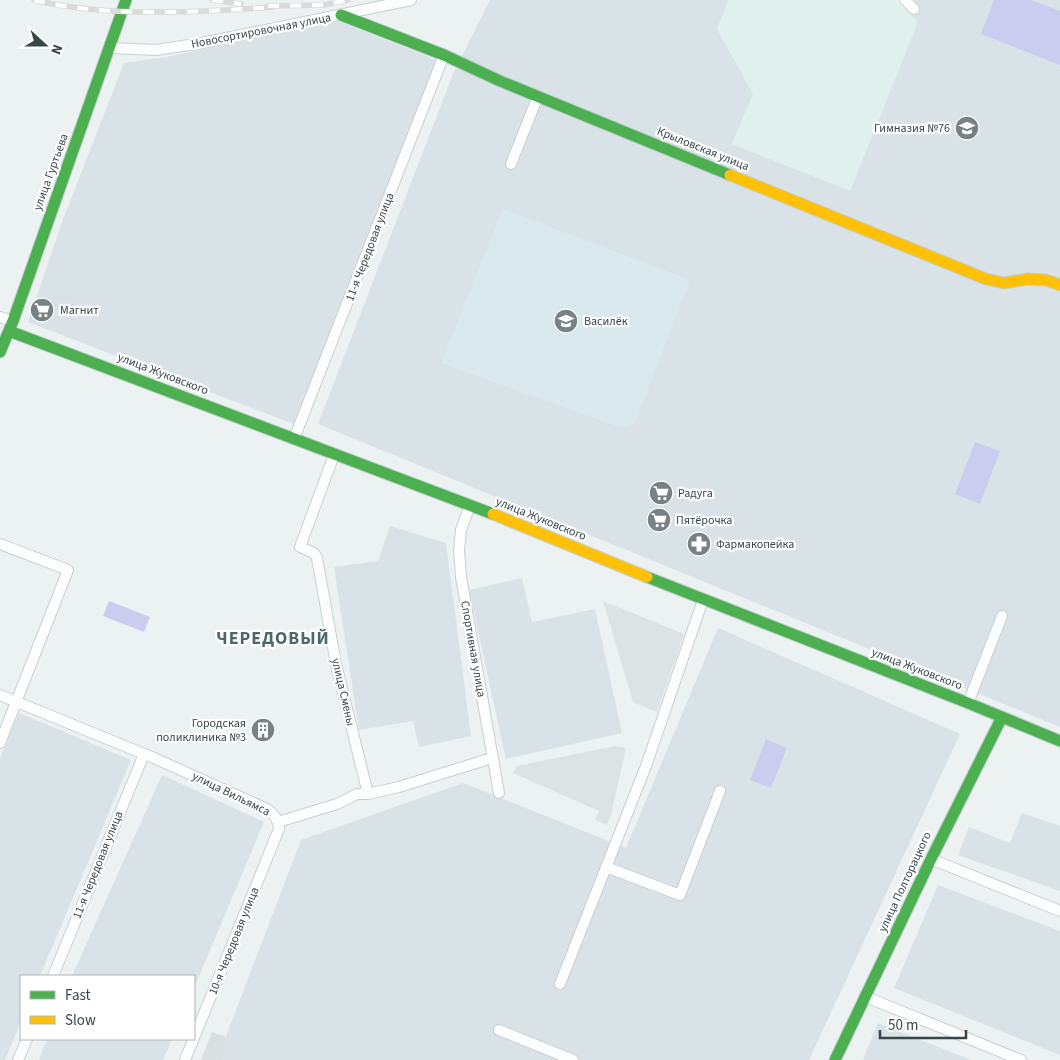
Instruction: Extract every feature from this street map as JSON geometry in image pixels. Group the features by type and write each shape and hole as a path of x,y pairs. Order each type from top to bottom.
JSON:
{"street":[{"name":"улица Гуртьева","path":"0,352 11,326 126,0"},
{"name":"Новосортировочная улица","path":"110,48 156,50 220,40 410,0"},
{"path":"905,0 914,9"},
{"name":"Крыловская улица","path":"341,15 444,55 500,81 986,279 1004,283 1028,279 1046,280 1060,285"},
{"name":"11-я Чередовая улица","path":"294,438 444,55"},
{"path":"511,164 538,96"},
{"name":"улица Жуковского","path":"0,317 11,326 334,455 470,505 703,600 968,703 1060,741"},
{"name":"улица Смены","path":"334,455 300,546 314,553 317,558 336,664 368,794"},
{"name":"Спортивная улица","path":"470,505 461,530 459,550 461,577 499,793"},
{"path":"0,544 68,570 0,743"},
{"path":"560,984 646,766 703,600"},
{"path":"968,703 1002,616"},
{"name":"улица Вильямса","path":"0,695 144,754 268,809 278,822 337,804 357,794 368,794 492,758"},
{"name":"улица Полторацкого","path":"835,1060 931,859 1002,717"},
{"name":"11-я Чередовая улица","path":"52,975 144,754"},
{"path":"606,867 680,895 720,791"},
{"name":"10-я Чередовая улица","path":"195,1035 275,839 278,822"},
{"path":"931,859 1060,911"},
{"path":"866,997 1021,1060"},
{"path":"499,1030 574,1060"},
{"path":"18,1060 27,1040"},
{"name":"10-я Чередовая улица","path":"185,1060 193,1040"}],"shaded area":[{"path":"490,0 894,0 904,10 915,0 1060,0 1060,727 318,424 453,74"},
{"path":"728,0 895,0 918,22 850,191 732,144 753,94 717,29"},
{"path":"994,0 1031,0 1060,11 1060,65 981,34"},
{"path":"338,21 437,60 296,425 28,322 62,222 124,63 166,57"},
{"name":"Василёк","path":"503,209 690,280 635,423 622,428 441,363"},
{"path":"975,442 1000,451 980,504 955,494"},
{"path":"390,526 446,543 471,736 419,747 413,721 359,730 334,567 378,561"},
{"path":"522,578 532,622 595,609 622,733 506,759 469,590"},
{"path":"109,601 150,617 144,632 103,616"},
{"path":"603,601 684,634 657,712 633,702"},
{"path":"718,628 960,734 809,1060 217,1060 301,840 463,783 626,848"},
{"path":"19,713 131,760 40,975 20,975 20,1023 5,1060 0,1060 0,758"},
{"path":"766,739 787,748 771,788 750,780"},
{"path":"615,746 626,748 607,825 595,820 599,811 513,773 517,766"},
{"path":"162,775 264,822 195,986 195,975 72,975"},
{"path":"1022,813 1060,826 1060,891 958,855 969,827 1010,843"},
{"path":"938,885 1060,931 1060,1055 894,988"},
{"path":"878,1023 971,1060 863,1060"},
{"path":"212,1032 229,1038 221,1060 201,1060"},
{"path":"47,1040 172,1040 163,1060 39,1060"}],"railway":[{"path":"34,0 63,6 153,12 214,11 274,7"},
{"path":"212,0 241,4"},
{"path":"268,6 324,5 348,0"}],"traffic: fast":[{"path":"0,352 13,321 126,0"},
{"path":"341,15 444,55 500,81 730,175"},
{"path":"9,331 493,514"},
{"path":"647,577 1060,741"},
{"path":"835,1060 931,859 1002,717"}],"traffic: slow":[{"path":"730,175 986,279 1004,283 1028,279 1046,280 1060,285"},
{"path":"493,514 647,577"}],"place":[{"name":"Гимназия №76","path":"967,128"},
{"name":"Магнит","path":"42,310"},
{"name":"Василёк","path":"566,321"},
{"name":"Радуга","path":"661,493"},
{"name":"Пятёрочка","path":"659,520"},
{"name":"Фармакопейка","path":"699,544"},
{"name":"Городская поликлиника №3","path":"263,730"}],"district":[{"name":"ЧЕРЕДОВЫЙ","path":"273,638"}]}
